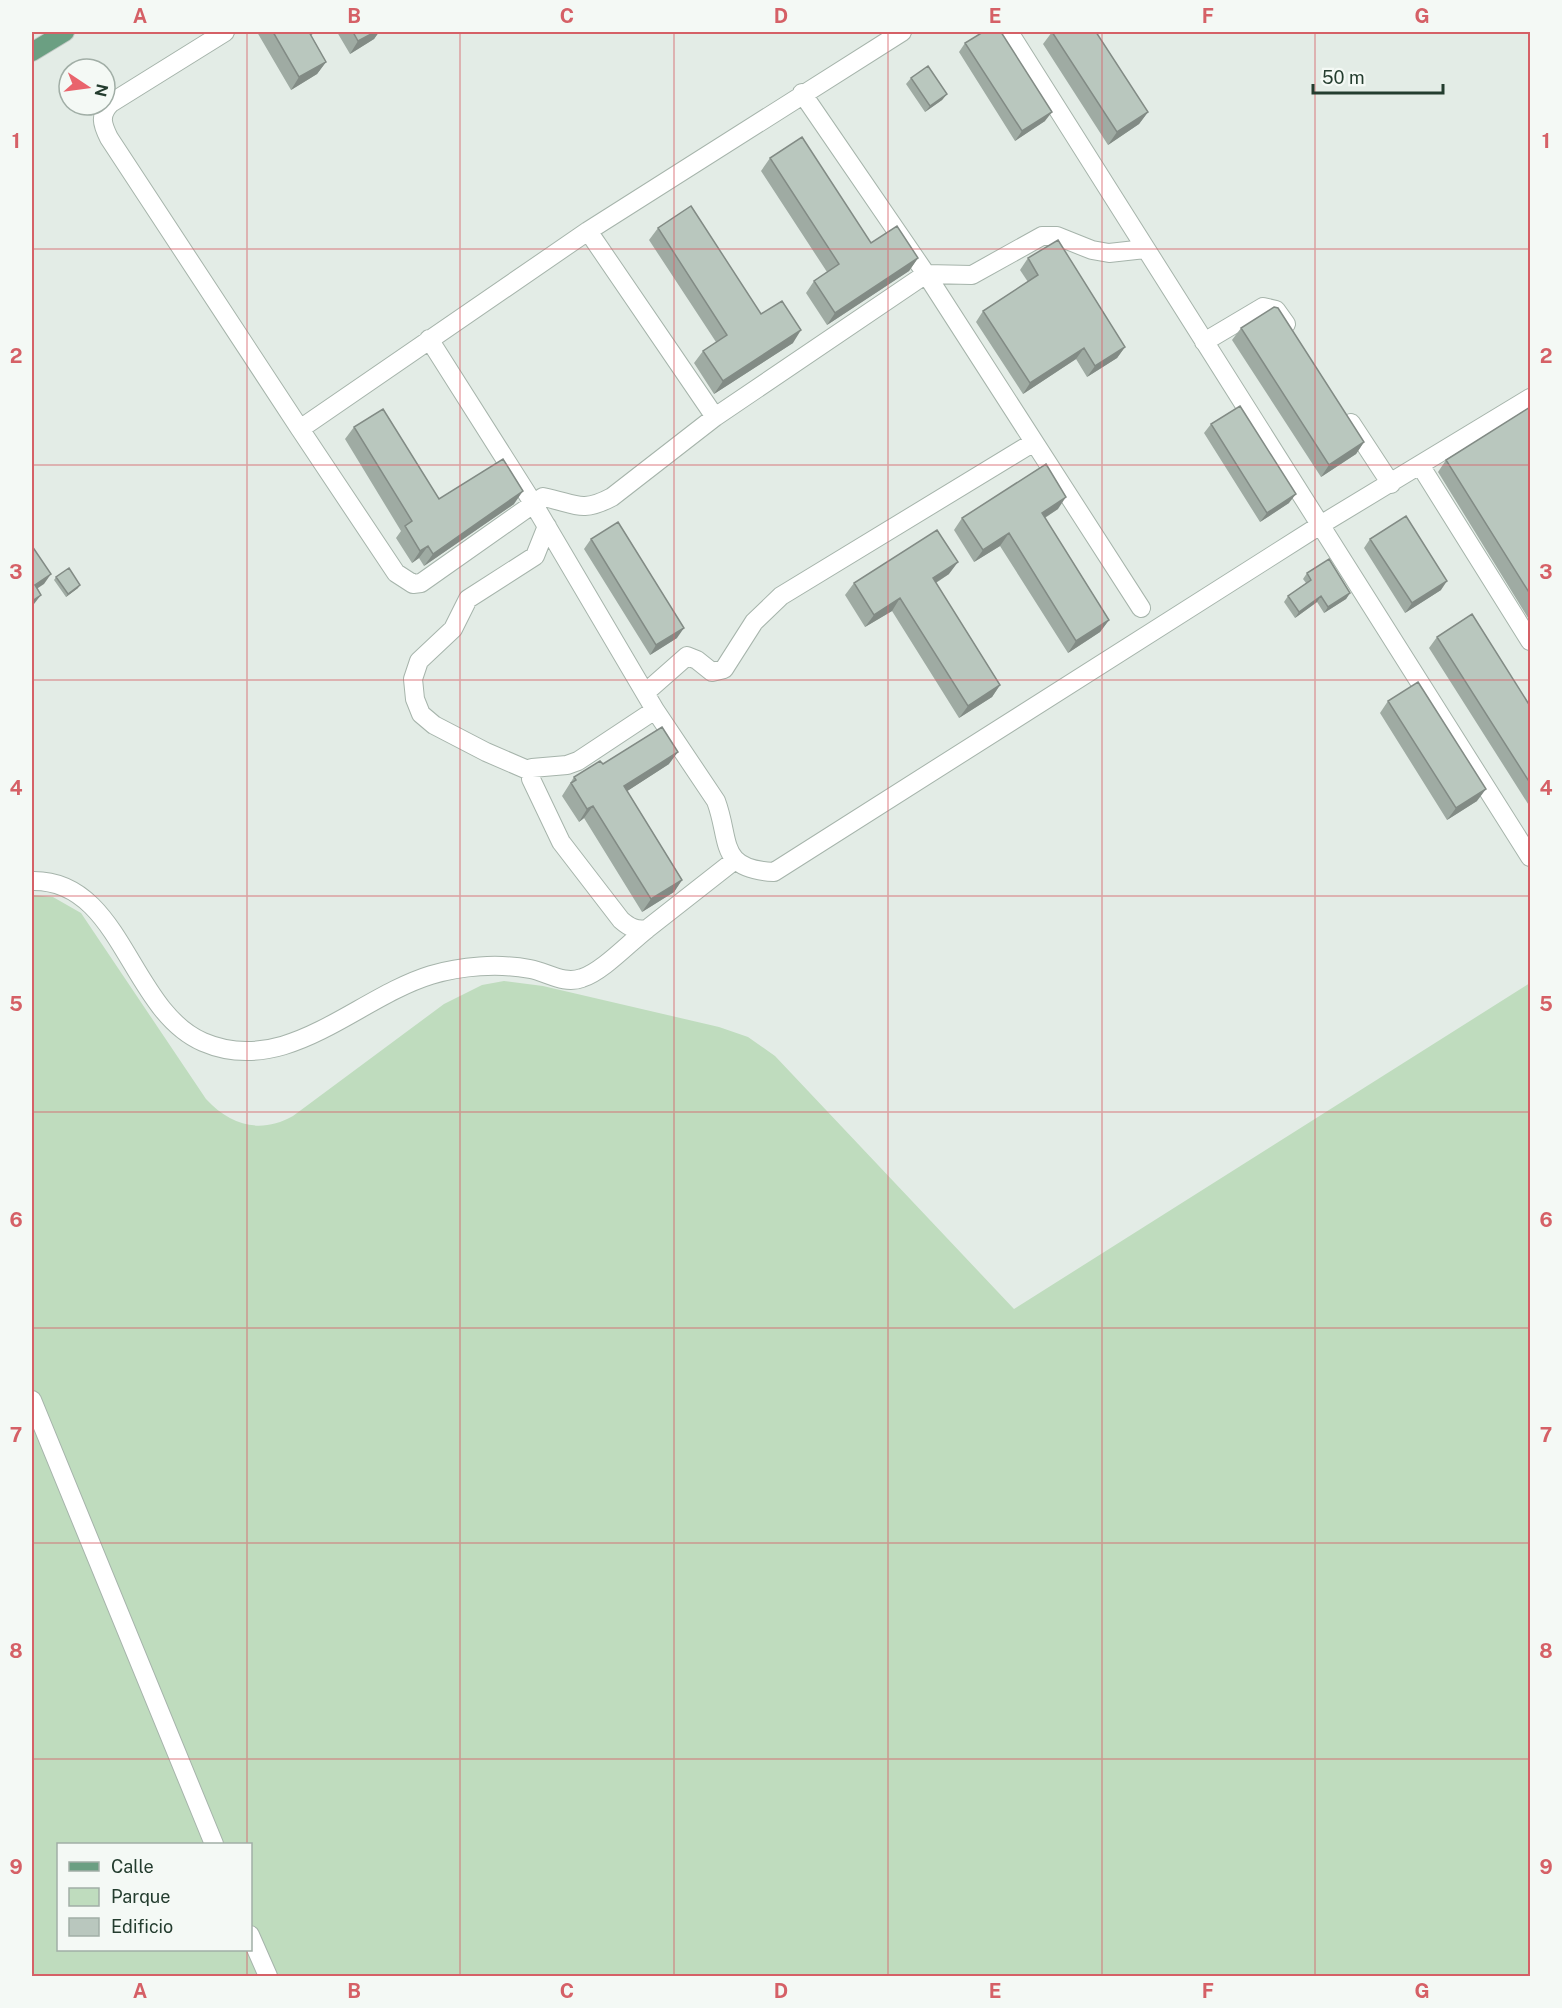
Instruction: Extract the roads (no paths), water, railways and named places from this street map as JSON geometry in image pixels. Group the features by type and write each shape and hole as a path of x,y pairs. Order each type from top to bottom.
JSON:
{"main road":[{"path":"32,52 53,35"}],"lane":[{"path":"225,32 111,103 105,109 102,118 109,138 396,573 413,584 428,579 543,497 581,507 593,507 612,497 715,417 926,274 959,277 972,275 1041,236 1057,236 1092,250 1109,253 1145,249"},
{"path":"300,429 588,231 802,93 902,32"},
{"path":"1009,32 1204,342 1322,524 1530,857"},
{"path":"802,93 926,274 1141,608"},
{"path":"588,231 715,417"},
{"path":"1204,342 1263,307 1276,309 1296,339"},
{"path":"429,339 533,503 655,710 716,801 721,814 722,833 735,860 758,871 774,872 1322,524 1530,398"},
{"path":"1340,406 1391,484"},
{"path":"645,693 687,656 697,660 712,672 724,669 754,622 781,596 1034,442"},
{"path":"1420,465 1530,641"},
{"path":"530,771 486,752 434,725 421,714 415,699 413,679 418,661 453,629 468,599 535,556 547,526"},
{"path":"530,771 537,767 567,765 578,761 655,710"},
{"path":"530,771 531,779 561,842 621,920 630,927 647,929"},
{"path":"32,881 56,883 80,894 99,915 174,1023 202,1042 237,1050 271,1048 306,1038 399,987 447,971 476,967 519,967 567,980 583,978 735,860"},
{"path":"32,1400 213,1843"},
{"path":"252,1940 268,1977"}]}
